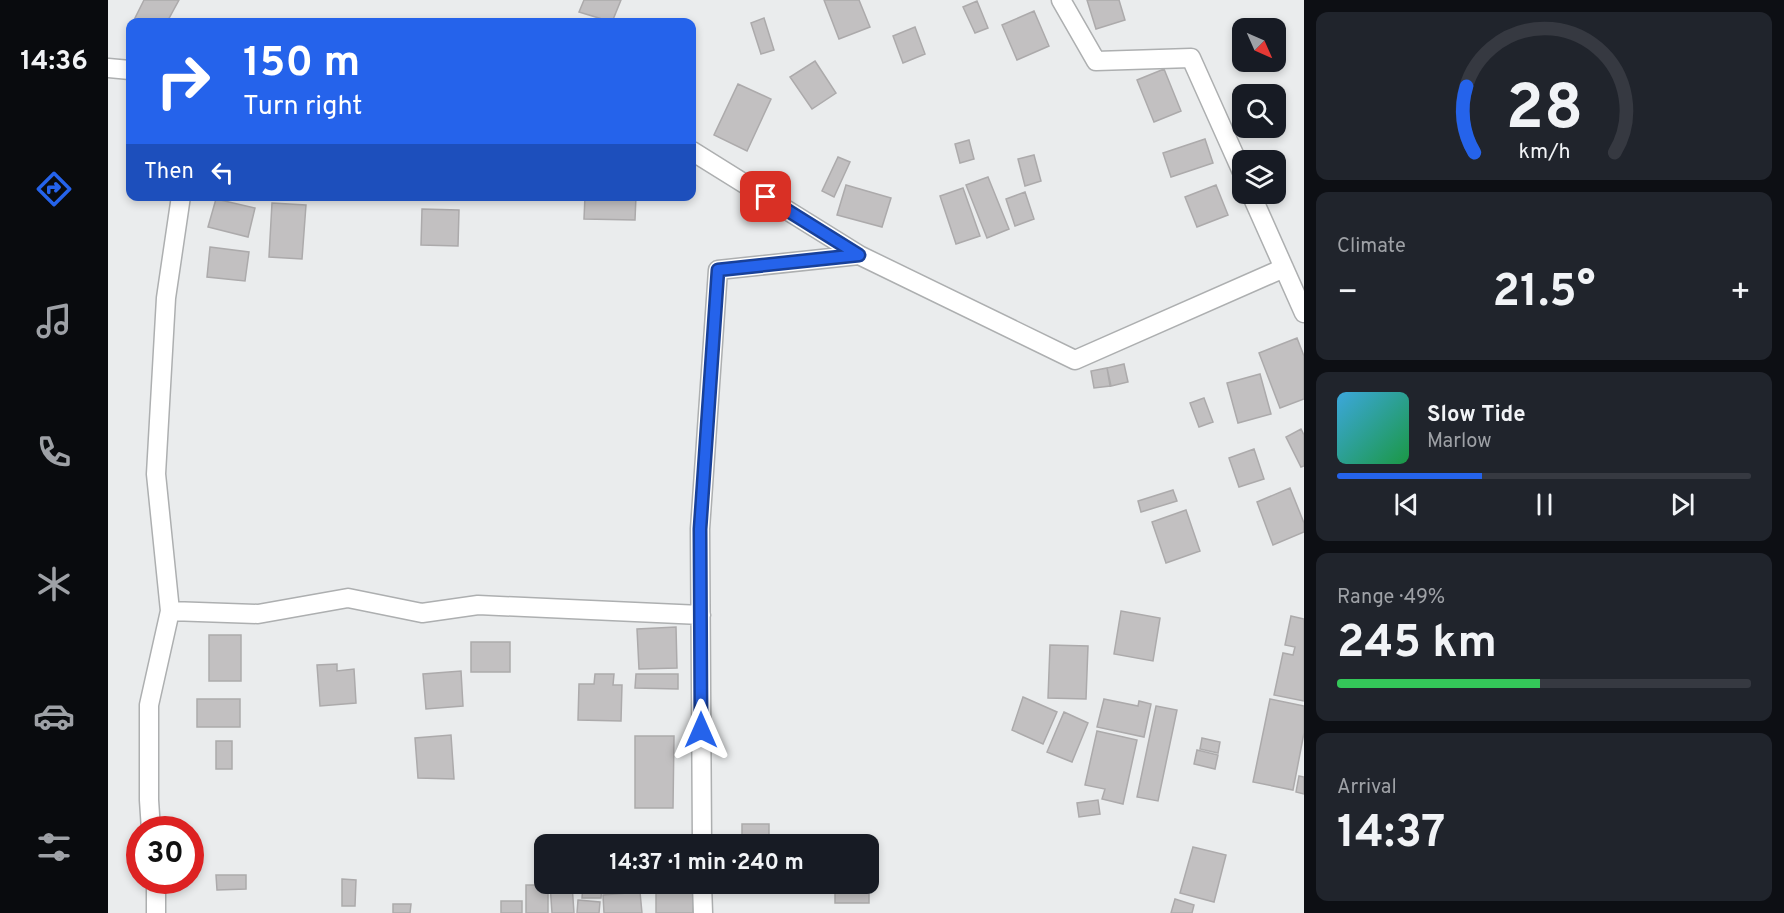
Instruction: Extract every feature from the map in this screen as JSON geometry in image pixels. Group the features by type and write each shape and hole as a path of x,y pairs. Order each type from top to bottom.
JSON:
{"street":[{"path":"1061,0 1096,61 1191,58 1232,150"},
{"path":"108,68 126,70"},
{"path":"696,153 859,255 1075,360 1284,268"},
{"path":"150,816 149,705 170,611 156,474 166,298 181,201"},
{"path":"1255,204 1304,313"},
{"path":"702,834 700,529 718,270 859,255"},
{"path":"170,611 258,614 348,598 422,613 478,605 701,615"},
{"path":"156,894 156,913"},
{"path":"702,894 702,913"}],"building":[{"path":"144,0 179,0 169,18 135,18"},
{"path":"584,0 621,0 614,18 599,18 579,12"},
{"path":"824,0 859,0 870,27 839,39"},
{"path":"1087,0 1119,0 1125,20 1096,29"},
{"path":"977,1 988,28 975,33 963,7"},
{"path":"1034,11 1049,46 1017,60 1002,25"},
{"path":"764,18 774,50 761,54 751,23"},
{"path":"915,27 925,54 903,63 893,36"},
{"path":"815,61 836,93 812,109 790,77"},
{"path":"1164,69 1181,111 1154,122 1137,80"},
{"path":"738,84 771,99 747,151 714,135"},
{"path":"1205,139 1213,163 1171,177 1163,153"},
{"path":"969,140 974,159 960,163 955,144"},
{"path":"1034,155 1041,181 1025,186 1018,159"},
{"path":"838,157 850,162 834,197 822,191"},
{"path":"988,177 1009,229 987,238 966,185"},
{"path":"846,185 891,198 882,227 837,215"},
{"path":"1216,185 1228,215 1197,227 1185,197"},
{"path":"963,188 980,236 956,244 940,196"},
{"path":"1025,192 1034,219 1015,226 1006,199"},
{"path":"215,201 255,208 248,237 208,227"},
{"path":"585,201 636,201 635,220 584,219"},
{"path":"272,203 306,205 302,259 269,257"},
{"path":"422,209 459,210 458,246 421,245"},
{"path":"210,247 249,252 245,281 207,277"},
{"path":"1297,338 1304,356 1304,399 1280,408 1259,353"},
{"path":"1124,364 1128,382 1111,386 1107,368"},
{"path":"1107,368 1110,386 1094,388 1091,371"},
{"path":"1260,374 1271,414 1238,423 1227,383"},
{"path":"1204,398 1213,422 1199,427 1190,403"},
{"path":"1301,429 1304,435 1304,466 1301,467 1286,437"},
{"path":"1254,449 1264,479 1239,487 1229,458"},
{"path":"1290,488 1304,523 1304,532 1273,545 1257,502"},
{"path":"1173,490 1177,501 1141,512 1138,501"},
{"path":"1186,510 1200,551 1166,563 1152,522"},
{"path":"1121,611 1160,618 1153,661 1114,654"},
{"path":"1291,616 1304,619 1304,701 1274,695 1283,653 1293,655 1295,647 1285,645"},
{"path":"676,627 677,668 639,669 637,629"},
{"path":"209,635 241,635 241,681 209,681"},
{"path":"471,642 510,642 510,672 471,672"},
{"path":"1050,645 1088,646 1086,699 1048,698"},
{"path":"337,664 337,671 354,669 356,703 320,706 317,665"},
{"path":"461,671 463,706 426,709 423,674"},
{"path":"595,674 614,674 613,685 622,685 621,721 578,720 579,684 594,684"},
{"path":"636,674 678,674 678,689 635,688"},
{"path":"1023,697 1057,712 1043,744 1012,730"},
{"path":"197,699 240,699 240,727 197,727"},
{"path":"1104,699 1138,706 1139,701 1151,704 1144,737 1097,727"},
{"path":"1270,699 1304,706 1304,733 1293,790 1253,782"},
{"path":"1156,706 1177,710 1158,801 1137,797"},
{"path":"1064,712 1088,723 1072,762 1047,752"},
{"path":"1097,731 1137,740 1123,804 1102,799 1105,789 1085,785"},
{"path":"451,735 454,779 418,778 415,738"},
{"path":"635,736 674,736 673,808 635,808"},
{"path":"1202,738 1220,742 1218,753 1200,749"},
{"path":"216,741 232,741 232,769 216,769"},
{"path":"1197,750 1218,755 1215,769 1194,764"},
{"path":"1299,776 1304,777 1304,794 1296,792"},
{"path":"1098,800 1100,814 1079,817 1077,803"},
{"path":"742,824 769,824 769,834 742,834"},
{"path":"1193,847 1226,855 1214,902 1180,893"},
{"path":"216,875 246,875 246,889 217,890"},
{"path":"342,879 356,880 355,906 342,906"},
{"path":"526,885 534,885 534,894 548,894 548,913 526,913"},
{"path":"551,894 573,894 574,913 552,913"},
{"path":"582,894 601,894 601,898 582,898"},
{"path":"640,894 642,913 604,913 603,895"},
{"path":"656,894 694,894 693,913 656,913"},
{"path":"835,894 869,894 869,903 835,903"},
{"path":"1175,899 1194,905 1192,913 1171,913"},
{"path":"578,900 600,902 599,913 577,913"},
{"path":"501,901 522,901 522,913 501,913"},
{"path":"393,904 411,904 410,913 393,913"}],"route":[{"path":"701,730 700,529 718,270 859,255 766,197"}]}
